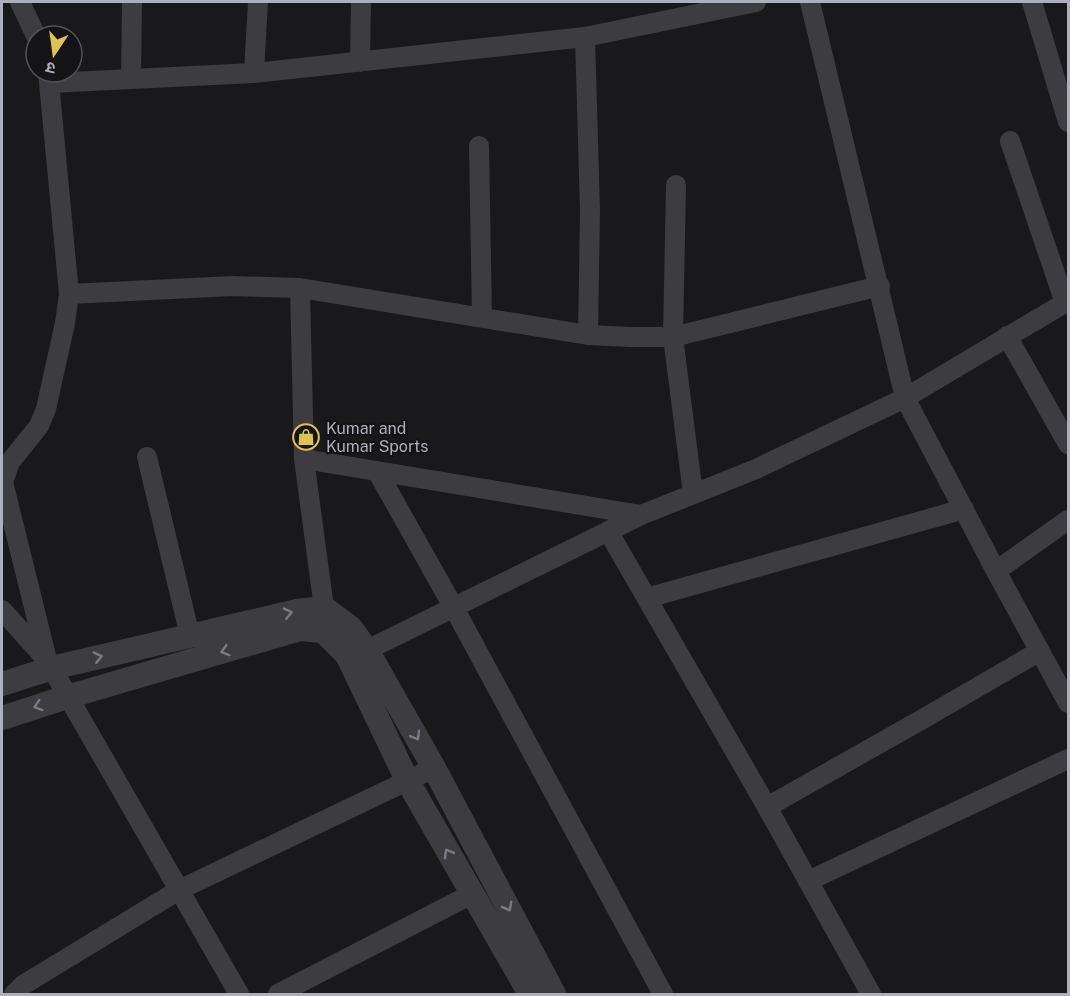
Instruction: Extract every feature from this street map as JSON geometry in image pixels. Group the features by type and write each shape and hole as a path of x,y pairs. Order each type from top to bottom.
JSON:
{"street":[{"path":"20,2 30,24"},
{"path":"131,78 132,2"},
{"path":"254,73 258,2"},
{"path":"360,62 361,2"},
{"path":"84,78 254,73 585,37 756,2"},
{"path":"810,2 880,286 905,398 1068,703"},
{"path":"1032,2 1068,122"},
{"path":"585,37 590,211 588,334"},
{"path":"49,664 3,482 10,462 39,426 46,409 69,294 50,84"},
{"path":"357,652 454,608 641,515 756,469 905,398 1067,302 1010,141"},
{"path":"479,146 482,317"},
{"path":"676,185 673,337 693,494"},
{"path":"69,294 233,286 300,288 588,334 630,338 673,337 880,286"},
{"path":"300,288 304,459 323,620"},
{"path":"1007,336 1068,444"},
{"path":"147,457 190,636"},
{"path":"304,459 641,515"},
{"path":"377,471 454,608 663,994"},
{"path":"647,598 964,509"},
{"path":"996,571 1068,520"},
{"path":"608,531 767,807 871,994"},
{"path":"2,610 49,664 239,994"},
{"path":"2,684 49,664 190,636 297,611 323,620 357,652 434,768 554,994"},
{"path":"2,718 300,629 323,620"},
{"path":"767,807 1040,651"},
{"path":"357,652 407,780 530,994"},
{"path":"808,881 1068,759"},
{"path":"14,994 23,985 179,890 434,768"},
{"path":"278,994 472,894"}],"place":[{"name":"Kumar and Kumar Sports","path":"306,437"}]}
